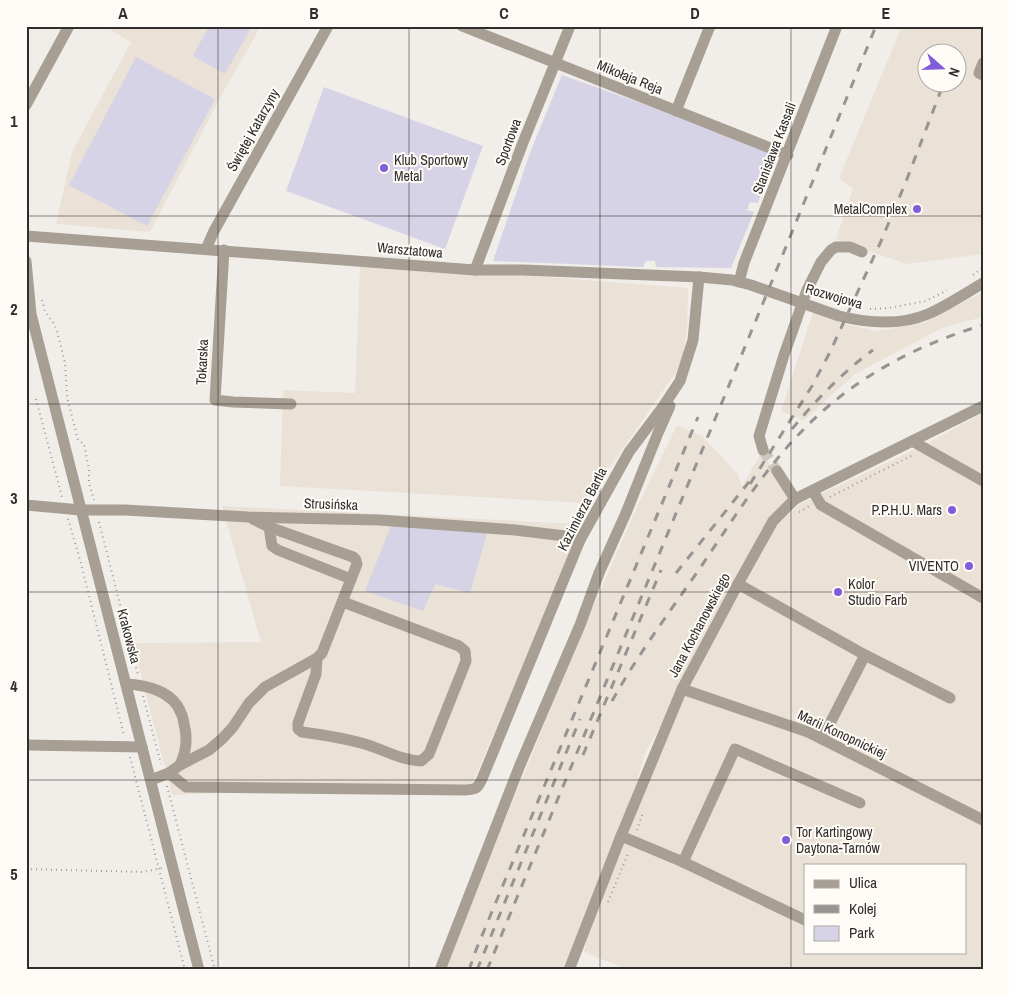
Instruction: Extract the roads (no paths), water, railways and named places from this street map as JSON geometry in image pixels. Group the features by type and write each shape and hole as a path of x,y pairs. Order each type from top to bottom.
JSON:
{"street":[{"path":"26,105 69,26"},
{"name":"Świętej Katarzyny","path":"206,249 214,231 328,26"},
{"name":"Mikołaja Reja","path":"462,26 788,154"},
{"name":"Sportowa","path":"475,270 522,145 570,26"},
{"path":"676,111 710,26"},
{"name":"Stanisława Kassali","path":"739,282 744,263 837,26"},
{"path":"983,63 979,73 983,75"},
{"name":"Warsztatowa","path":"26,236 475,270 699,277 739,282 789,298"},
{"path":"763,450 759,436 784,355 807,290 818,267 831,250 836,247 844,246 862,252"},
{"name":"Tokarska","path":"224,250 215,400 291,404"},
{"name":"Krakowska","path":"26,261 28,306 199,970"},
{"name":"Kazimierza Bartla","path":"166,774 186,787 465,790 477,788 580,540 629,452 680,381 694,340 699,277"},
{"name":"Rozwojowa","path":"789,298 802,304 852,319 880,322 901,321 929,314 983,283"},
{"path":"440,970 520,765 580,625 599,573 626,513 680,381"},
{"name":"Jana Kochanowskiego","path":"569,970 621,836 682,689 773,521 794,499 983,406"},
{"path":"912,441 983,481"},
{"path":"777,471 794,499"},
{"path":"813,491 822,506 983,598"},
{"name":"Strusińska","path":"26,506 248,517 379,520 515,530 565,536 580,540"},
{"path":"150,780 166,774 209,750 233,727 248,703 265,687 317,658 322,653 343,602 357,564 356,560 248,517"},
{"path":"270,527 272,546 278,550 351,578"},
{"path":"738,584 865,655 950,698"},
{"path":"317,658 316,674 298,723 298,729 302,732 342,738 409,760 421,761 429,754 466,661 465,651 459,646 343,602"},
{"path":"822,739 865,655"},
{"path":"126,684 153,688 176,703 186,729 185,755 180,765"},
{"name":"Marii Konopnickiej","path":"682,689 808,732 983,820"},
{"path":"26,745 142,747"},
{"path":"683,862 735,749 860,803"},
{"path":"621,836 683,862 804,920"}],"tunnel":[{"path":"763,450 777,471"}],"railway":[{"path":"487,970 876,26"},
{"path":"750,484 812,386 830,352 882,239 940,92"},
{"path":"612,701 642,651 747,499 773,464 802,431 842,395 885,366 933,343 983,325"},
{"path":"792,429 830,387 873,350"},
{"path":"469,970 698,417"},
{"path":"676,573 753,477"},
{"path":"583,755 661,570"},
{"path":"477,970 580,719"}],"place":[{"name":"Klub Sportowy Metal","path":"384,168"},
{"name":"MetalComplex","path":"917,209"},
{"name":"P.P.H.U. Mars","path":"952,510"},
{"name":"VIVENTO","path":"969,566"},
{"name":"Kolor Studio Farb","path":"838,592"},
{"name":"Tor Kartingowy Daytona-Tarnów","path":"786,840"}]}
